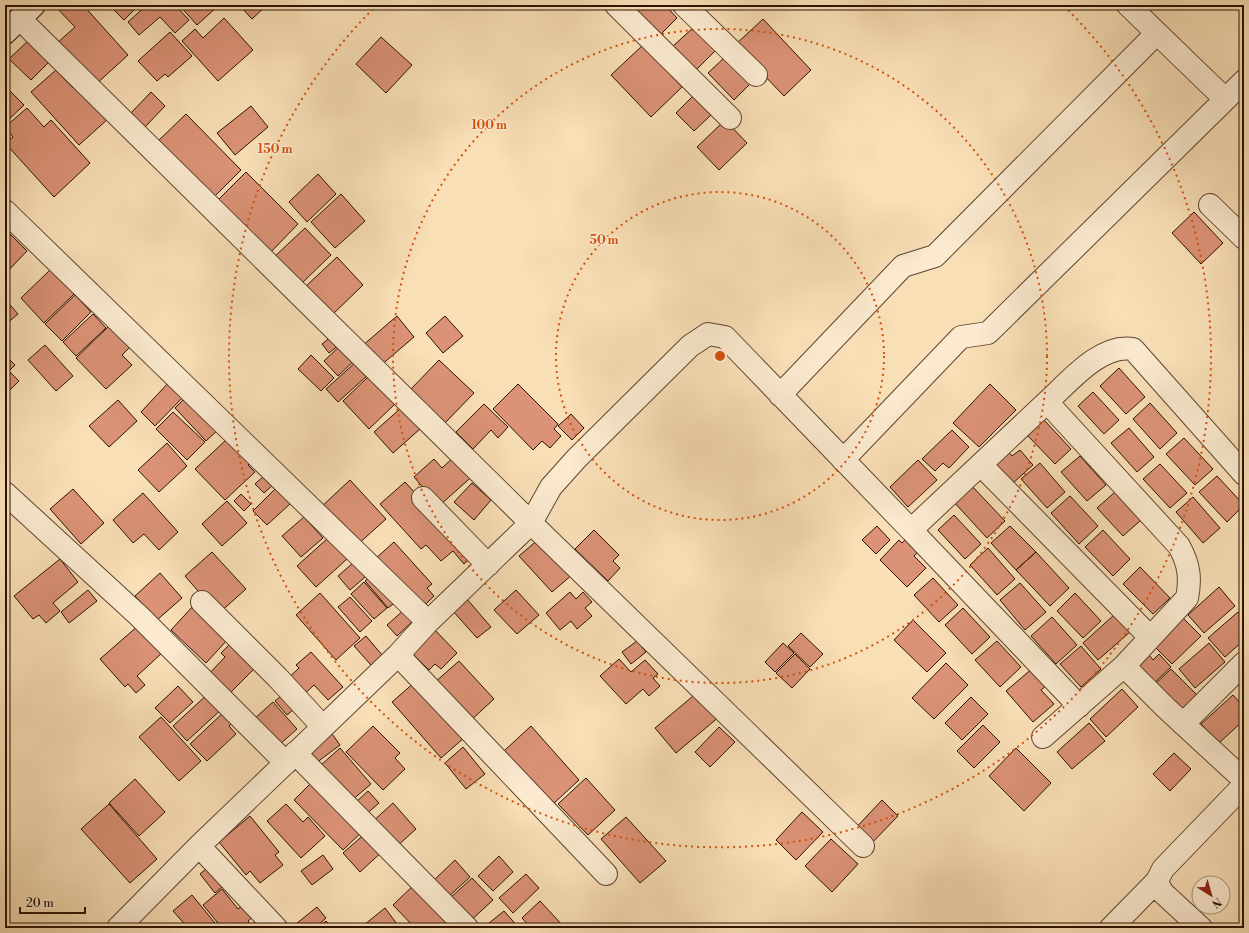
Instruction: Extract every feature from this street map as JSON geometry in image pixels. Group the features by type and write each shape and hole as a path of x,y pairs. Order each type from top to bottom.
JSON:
{"street":[{"path":"616,5 730,118"},
{"path":"684,5 756,74"},
{"path":"1128,5 1225,99"},
{"path":"20,19 531,523 863,846"},
{"path":"780,395 904,266 935,256 1157,33"},
{"path":"843,460 961,337 988,333 1244,81"},
{"path":"1210,205 1244,238"},
{"path":"5,211 428,622"},
{"path":"118,928 199,846 398,655 428,622 531,523 551,488 577,458 690,346 708,334 725,337 1079,706"},
{"path":"911,530 1084,369 1100,356 1113,349 1122,347 1133,349 1244,474"},
{"path":"1044,737 1124,666 1187,598 1190,585 1187,561 1179,546 1047,402"},
{"path":"981,464 1150,637"},
{"path":"5,493 290,758 467,928"},
{"path":"423,498 488,565"},
{"path":"202,602 278,678 323,727"},
{"path":"398,655 606,874"},
{"path":"1183,724 1244,663"},
{"path":"1124,666 1183,724 1244,780"},
{"path":"1111,928 1157,881 1163,868 1244,786"},
{"path":"199,846 276,928"},
{"path":"1157,881 1162,892 1201,928"}],"building":[{"path":"83,5 128,55 94,86 56,44 75,27 55,6"},
{"path":"109,5 139,5 124,20"},
{"path":"147,5 175,5 189,20 175,33 160,17 139,35 128,22"},
{"path":"179,5 215,5 217,7 197,25"},
{"path":"239,5 267,5 252,19"},
{"path":"625,5 665,5 677,18 657,38"},
{"path":"224,18 253,50 218,81 182,41 195,29 203,38"},
{"path":"763,19 811,70 784,96 735,45"},
{"path":"694,27 716,50 695,71 672,47"},
{"path":"170,32 192,56 168,77 165,74 157,81 138,61"},
{"path":"381,37 412,65 386,93 356,64"},
{"path":"31,38 52,59 31,80 9,59"},
{"path":"643,45 682,87 651,117 611,75"},
{"path":"725,57 751,83 734,100 708,73"},
{"path":"56,70 73,88 78,84 109,118 79,145 31,92"},
{"path":"5,86 24,105 5,123"},
{"path":"151,92 165,106 144,128 130,114"},
{"path":"694,95 712,114 694,131 676,113"},
{"path":"251,106 268,127 235,155 217,133"},
{"path":"27,108 44,127 51,120 90,163 54,197 5,143 13,137 5,127"},
{"path":"186,114 241,170 211,200 155,144"},
{"path":"725,120 747,143 719,170 697,147"},
{"path":"246,172 298,224 268,255 215,203"},
{"path":"318,174 336,194 307,222 289,202"},
{"path":"341,194 365,221 335,248 311,222"},
{"path":"1194,212 1223,243 1201,264 1172,233"},
{"path":"305,228 331,255 299,286 272,259"},
{"path":"10,234 27,251 5,274 5,239"},
{"path":"337,257 363,285 331,316 304,288"},
{"path":"50,270 74,294 44,323 21,298"},
{"path":"75,295 91,312 62,341 45,324"},
{"path":"5,299 18,314 5,325"},
{"path":"93,314 106,328 76,356 63,342"},
{"path":"397,316 414,337 380,366 362,346"},
{"path":"445,316 463,336 443,353 426,333"},
{"path":"110,325 130,347 122,355 132,365 106,389 76,358"},
{"path":"332,336 339,345 329,353 322,344"},
{"path":"343,343 357,358 338,376 324,361"},
{"path":"45,345 73,376 56,391 28,360"},
{"path":"5,355 15,365 9,371 19,381 5,395"},
{"path":"311,355 334,378 321,391 298,369"},
{"path":"439,360 474,393 445,423 410,390"},
{"path":"357,361 369,374 338,402 326,389"},
{"path":"1119,368 1145,397 1126,414 1100,386"},
{"path":"370,375 396,403 369,429 343,401"},
{"path":"171,380 186,394 155,426 141,412"},
{"path":"518,384 558,424 554,429 561,436 550,448 542,441 533,450 493,409"},
{"path":"990,384 1016,410 979,447 953,423"},
{"path":"1093,392 1119,420 1104,434 1078,406"},
{"path":"188,395 220,428 206,441 175,408"},
{"path":"118,400 137,421 109,447 89,426"},
{"path":"1150,403 1177,433 1160,449 1133,419"},
{"path":"484,404 508,427 498,438 491,430 473,449 456,432"},
{"path":"401,408 420,429 393,453 374,432"},
{"path":"173,412 205,442 187,460 156,429"},
{"path":"571,414 584,428 572,440 558,426"},
{"path":"1044,420 1071,449 1055,464 1027,435"},
{"path":"1129,428 1154,457 1137,472 1111,443"},
{"path":"952,430 969,447 949,468 943,463 935,471 922,459"},
{"path":"1184,438 1213,469 1195,485 1166,454"},
{"path":"226,440 252,461 248,465 255,472 225,500 195,469"},
{"path":"167,443 187,466 159,492 138,470"},
{"path":"1007,450 1012,456 1020,450 1033,465 1012,484 993,462"},
{"path":"459,452 477,472 439,506 414,477 434,459 442,468"},
{"path":"1080,456 1106,485 1087,501 1061,472"},
{"path":"918,460 937,480 908,507 890,487"},
{"path":"1040,463 1065,492 1047,508 1021,479"},
{"path":"1160,464 1187,493 1170,508 1143,479"},
{"path":"265,475 274,484 264,493 255,484"},
{"path":"1217,476 1244,505 1227,522 1199,492"},
{"path":"350,480 386,519 356,546 320,508"},
{"path":"405,482 473,556 464,564 453,551 441,561 426,545 421,549 380,504"},
{"path":"472,483 491,500 474,520 454,502"},
{"path":"971,485 1005,521 987,538 953,501"},
{"path":"276,488 291,503 267,525 253,511"},
{"path":"73,489 104,523 81,544 50,509"},
{"path":"1115,492 1141,520 1123,536 1097,508"},
{"path":"143,493 178,532 159,550 144,534 133,543 113,520"},
{"path":"241,494 251,504 244,511 234,501"},
{"path":"1070,496 1098,526 1079,544 1051,513"},
{"path":"1193,497 1220,528 1203,543 1176,512"},
{"path":"227,501 247,523 222,546 202,524"},
{"path":"954,515 981,544 965,559 938,530"},
{"path":"304,517 323,538 301,557 282,536"},
{"path":"877,526 890,540 876,554 862,540"},
{"path":"1010,526 1036,552 1016,570 991,543"},
{"path":"594,530 619,555 613,561 620,568 608,581 575,549"},
{"path":"1103,530 1130,559 1113,576 1085,547"},
{"path":"328,538 347,559 316,587 297,566"},
{"path":"540,538 573,574 552,592 519,556"},
{"path":"907,538 920,550 914,556 926,568 907,587 880,560 899,540 902,543"},
{"path":"394,542 432,584 427,588 434,596 424,606 375,559"},
{"path":"988,548 1015,579 997,595 970,565"},
{"path":"212,552 246,589 218,614 185,576"},
{"path":"1036,552 1069,588 1050,606 1016,570"},
{"path":"360,557 372,571 350,590 338,576"},
{"path":"60,559 78,582 53,603 60,611 46,623 39,615 33,619 14,596"},
{"path":"1140,567 1170,598 1153,614 1123,584"},
{"path":"160,573 182,598 157,620 135,596"},
{"path":"373,574 397,601 388,608 365,581"},
{"path":"933,578 958,605 939,622 914,595"},
{"path":"364,582 387,608 374,619 351,594"},
{"path":"1020,583 1046,612 1025,630 1000,600"},
{"path":"1219,587 1235,606 1204,633 1188,615"},
{"path":"88,590 97,601 69,623 61,612"},
{"path":"516,590 539,615 517,634 494,610"},
{"path":"570,592 576,599 583,592 592,602 585,608 592,616 577,629 571,621 560,630 546,613"},
{"path":"320,593 360,638 336,660 296,615"},
{"path":"1075,593 1101,621 1083,638 1057,611"},
{"path":"350,597 372,621 360,632 338,607"},
{"path":"466,598 491,627 477,638 452,610"},
{"path":"194,605 229,638 206,663 171,630"},
{"path":"963,608 990,637 972,654 945,625"},
{"path":"405,609 415,619 397,636 387,625"},
{"path":"1238,612 1244,618 1244,640 1225,657 1208,638"},
{"path":"1114,615 1130,632 1098,660 1083,643"},
{"path":"1052,617 1077,645 1056,664 1031,636"},
{"path":"1182,617 1201,636 1172,664 1153,645"},
{"path":"913,620 946,653 927,672 894,640"},
{"path":"139,625 163,652 137,676 145,685 136,693 128,684 125,687 100,659"},
{"path":"433,628 457,653 441,669 435,664 429,670 409,650"},
{"path":"801,633 823,654 810,667 788,646"},
{"path":"366,636 382,655 371,665 354,646"},
{"path":"233,641 258,665 227,696 206,677 225,657 221,653"},
{"path":"637,641 646,652 631,664 622,652"},
{"path":"997,641 1021,667 1000,687 975,660"},
{"path":"783,643 794,653 775,672 765,662"},
{"path":"1209,643 1225,662 1195,688 1179,669"},
{"path":"1081,646 1101,669 1081,687 1060,664"},
{"path":"311,652 343,687 328,700 314,685 300,698 285,681 299,668 296,665"},
{"path":"795,654 810,669 792,688 776,673"},
{"path":"1159,654 1171,667 1152,685 1136,667 1149,655 1153,660"},
{"path":"619,659 631,672 645,660 658,674 653,678 660,686 649,696 643,689 626,704 600,676"},
{"path":"459,661 494,699 469,722 434,683"},
{"path":"946,663 968,685 934,719 912,698"},
{"path":"1034,667 1048,684 1041,690 1054,704 1033,722 1006,691"},
{"path":"1171,669 1199,697 1182,715 1153,686"},
{"path":"415,682 465,737 441,758 392,702"},
{"path":"178,686 193,702 170,723 155,708"},
{"path":"1122,689 1138,707 1106,737 1090,719"},
{"path":"287,691 299,705 287,715 275,701"},
{"path":"699,691 720,716 676,753 655,728"},
{"path":"210,692 224,707 187,741 173,726"},
{"path":"1233,695 1244,707 1244,720 1219,743 1201,724"},
{"path":"971,697 988,714 962,740 945,723"},
{"path":"273,702 297,729 278,746 254,719"},
{"path":"226,710 235,720 229,726 236,734 207,761 190,744"},
{"path":"161,717 201,761 179,781 139,737"},
{"path":"5,722 10,728 5,732"},
{"path":"1089,723 1105,741 1072,769 1057,752"},
{"path":"983,725 1000,742 974,768 957,751"},
{"path":"373,726 400,753 395,758 405,769 383,790 346,752"},
{"path":"531,726 579,780 552,805 504,751"},
{"path":"719,727 735,742 710,767 695,752"},
{"path":"330,731 340,745 316,763 306,749"},
{"path":"463,747 485,774 466,789 445,763"},
{"path":"340,748 371,784 351,801 320,766"},
{"path":"1016,748 1051,783 1024,811 989,776"},
{"path":"1174,753 1191,769 1170,791 1153,774"},
{"path":"586,778 615,810 588,835 558,804"},
{"path":"135,779 165,812 139,836 109,803"},
{"path":"314,780 364,830 343,850 294,800"},
{"path":"368,791 379,803 364,816 354,804"},
{"path":"882,800 898,816 868,847 852,832"},
{"path":"393,803 416,829 394,849 371,823"},
{"path":"109,804 157,859 130,883 81,829"},
{"path":"286,804 303,822 308,817 325,836 301,858 267,821"},
{"path":"802,812 823,832 796,860 776,840"},
{"path":"250,816 279,852 275,855 283,865 260,883 250,871 246,875 219,842"},
{"path":"626,817 666,861 640,883 601,839"},
{"path":"368,831 385,849 360,872 343,853"},
{"path":"831,839 858,864 832,892 805,866"},
{"path":"323,855 333,869 312,885 301,871"},
{"path":"499,856 513,872 493,891 478,876"},
{"path":"455,860 470,877 446,899 431,883"},
{"path":"212,864 228,882 215,893 200,874"},
{"path":"526,874 539,888 513,913 499,898"},
{"path":"472,878 493,900 468,923 447,901"},
{"path":"417,882 461,928 415,928 393,905"},
{"path":"222,889 238,909 247,902 257,913 248,921 253,928 222,928 203,905"},
{"path":"192,895 219,928 188,928 173,911"},
{"path":"540,901 565,928 531,928 522,918"},
{"path":"317,907 326,918 315,928 291,928"},
{"path":"385,908 400,928 367,928 364,925"},
{"path":"504,911 519,928 484,927"},
{"path":"326,921 332,928 317,928"}]}
